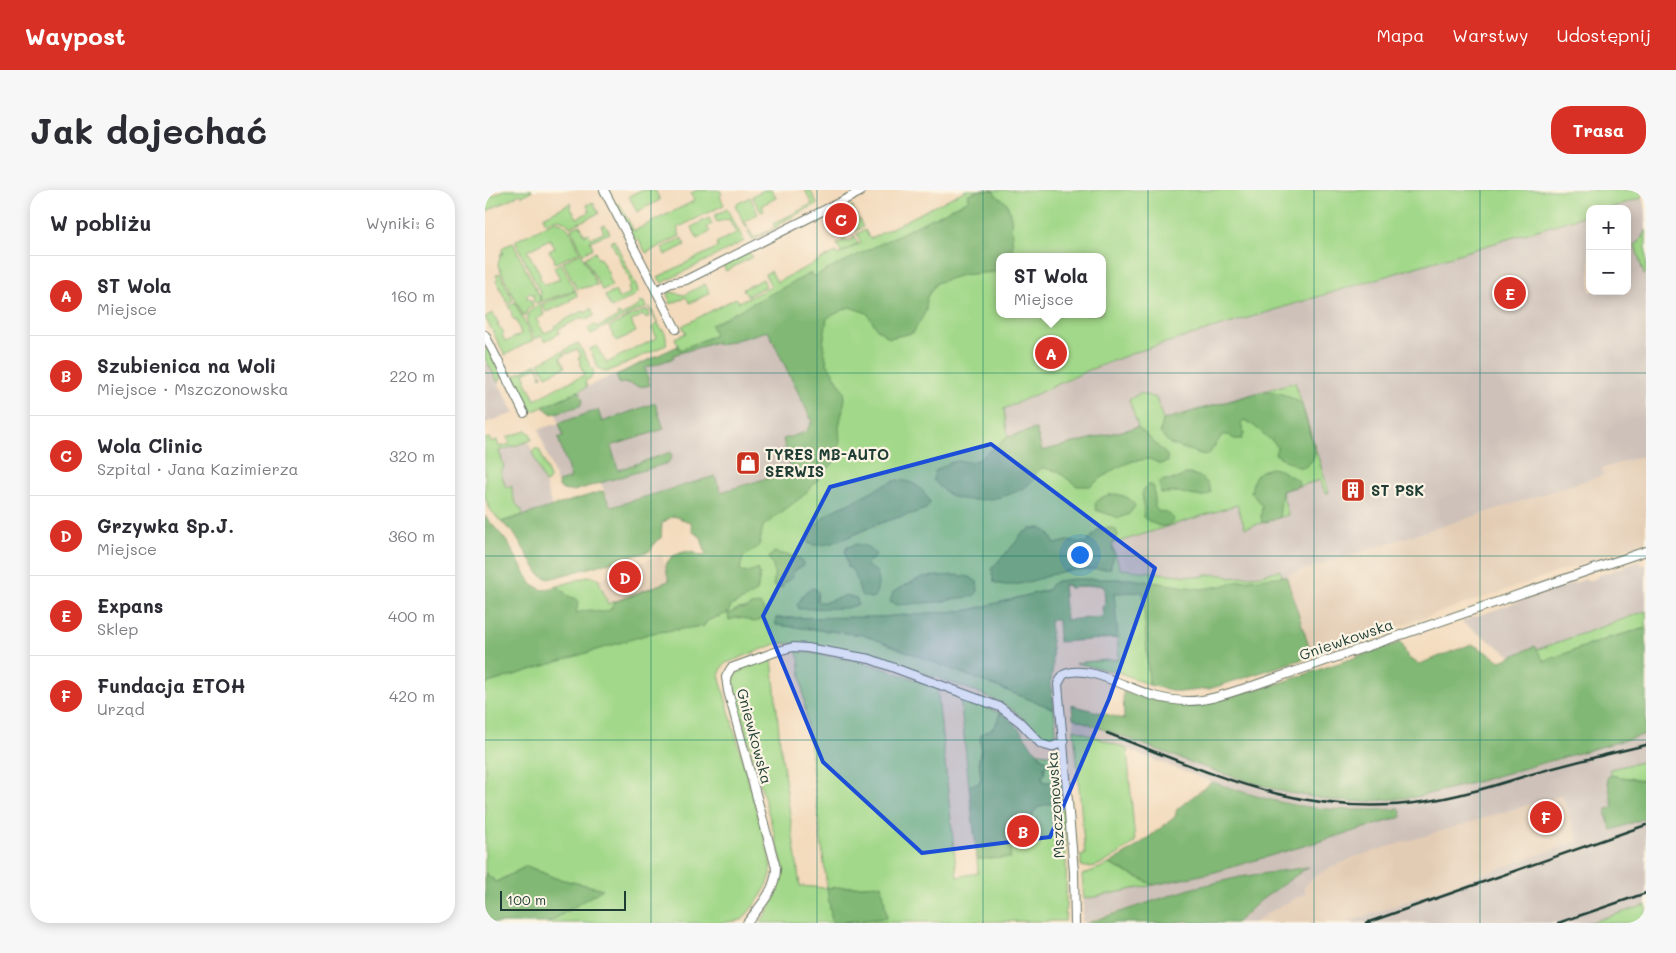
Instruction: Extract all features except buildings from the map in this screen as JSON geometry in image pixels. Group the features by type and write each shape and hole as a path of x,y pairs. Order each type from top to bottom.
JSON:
{"street":[{"path":"604,190 676,329"},
{"path":"656,291 671,283 687,280 860,192"},
{"path":"485,335 523,413"},
{"name":"Gniewkowska","path":"1058,684 1063,674 1079,671 1153,696 1171,700 1194,701 1215,697 1646,552"},
{"name":"Gniewkowska","path":"747,923 769,893 776,876 776,868 726,683 728,671 737,664 793,647 823,650 870,659 1000,707 1020,722 1041,744 1051,747 1064,742"},
{"name":"Mszczonowska","path":"1058,684 1074,872 1075,923"}],"highlighted area":[{"path":"991,444 1155,568 1109,699 1050,837 922,853 823,762 763,616 830,487"}],"shaded area":[{"path":"1642,198 1646,210 1646,230 1639,242 1644,274 1646,274 1646,455 1602,469 1604,475 1282,577 1280,570 1260,575 1229,578 1120,569 1112,544 1238,505 1245,528 1288,515 1282,491 1320,479 1295,382 1163,420 1129,400 1138,427 1042,451 1008,437 1004,410 902,343 1019,402 1089,370 1136,352 1586,215 1586,295 1631,295 1631,205 1619,205"},
{"path":"763,315 821,427 783,486 726,506 715,476 611,507 601,483 573,491 563,491 559,488 539,429 559,423 553,402 678,346 680,350"},
{"path":"485,359 515,413 485,423"},
{"path":"528,441 545,483 552,507 523,515 511,491 512,486 506,488 501,473 498,451"},
{"path":"1646,455 1646,542 1312,656 1286,576 1603,475 1602,470"},
{"path":"661,554 670,581 608,604 598,579 630,568"},
{"path":"1640,561 1642,566 1646,564 1646,611 1536,650 1534,646 1512,656 1462,621 1586,579 1588,581 1597,578 1597,576"},
{"path":"1073,718 1214,771 1284,792 1337,801 1532,767 1646,734 1646,923 1345,923 1578,841 1562,795 1355,857 1318,874 1304,887 1306,893 1271,911 1254,923 1236,923 1261,900 1307,867 1240,877 1193,888 1082,923 1084,899 1215,872 1401,816 1399,809 1362,810 1308,807 1258,797 1212,782 1074,729"},
{"path":"1562,795 1578,841 1345,923 1254,923 1271,911 1305,893 1304,887 1318,874 1355,857"}],"green space":[{"path":"504,190 532,191 522,196 520,194 485,212 485,200"},
{"path":"641,190 655,190 660,200 637,212 629,196"},
{"path":"697,190 720,190 722,194 720,196 724,205 677,228 680,236 646,253 638,239 633,241 614,205 619,203 634,231 694,201 691,193"},
{"path":"764,190 772,190 776,198 762,205 764,211 761,212 752,196"},
{"path":"805,190 810,190 817,204 780,223 775,228 773,224 812,204"},
{"path":"966,190 1640,190 1642,198 1619,205 1586,205 1586,215 1136,352 1089,370 1004,409 1008,437 1036,429 1042,451 1138,427 1129,400 1140,393 1156,398 1163,420 1295,382 1329,493 1325,493 1320,480 1282,491 1288,515 1245,528 1237,505 1112,544 1120,569 1200,577 1220,575 1230,578 1260,575 1280,570 1282,576 1286,576 1289,585 1144,592 1149,685 1121,673 1075,663 1119,659 1114,594 1105,594 1104,587 1098,585 1069,588 1069,585 1063,585 1064,598 1047,590 970,610 880,617 776,618 776,625 864,635 1054,709 1056,731 1052,737 1044,737 1012,709 978,692 872,655 814,644 779,643 726,663 719,675 770,864 770,878 760,897 742,920 720,923 548,923 602,889 555,878 527,866 496,882 485,873 485,660 558,586 590,576 598,579 608,604 669,581 706,554 701,537 783,486 821,427 763,315 680,350 675,338 686,333 682,326 736,298 739,302 771,287 765,274 771,271 777,282 836,252 838,255 861,243 857,234 865,230 870,239"},
{"path":"982,190 993,190 997,196 1007,203 1011,217 1013,253 996,253 995,272 962,275 936,283 927,297 926,311 913,333 889,338 877,329 867,313 849,307 827,318 823,344 827,363 844,391 845,399 839,427 840,443 836,460 803,496 763,526 759,545 743,557 740,570 744,573 757,569 760,575 757,592 731,606 728,613 707,621 704,626 652,633 485,684 485,516 508,543 532,585 543,590 558,586 568,596 577,599 576,613 589,610 602,612 610,610 615,602 669,581 667,562 676,554 692,552 703,556 706,554 701,537 693,532 691,523 673,516 662,523 661,538 656,541 650,551 549,579 540,575 513,532 501,522 603,491 611,507 715,476 721,492 791,471 783,439 806,432 812,421 768,331 718,345 717,342 673,355 674,358 645,368 650,385 619,384 616,375 678,346 680,350 715,335 711,325 811,273 813,277 969,200 968,194"},
{"path":"750,197 758,214 745,221 747,228 735,205"},
{"path":"593,202 599,213 570,227 565,221 559,219 546,223 543,217 571,203 570,207 577,218 590,212 587,205"},
{"path":"852,206 863,227 855,231 845,210"},
{"path":"727,209 744,241 662,283 658,277 718,247 716,243 736,233 729,219 717,222 714,216"},
{"path":"709,218 712,224 707,227 710,232 697,239 692,227"},
{"path":"555,221 560,222 568,229 580,252 555,263 555,259 549,251 555,248 550,239 527,251 541,275 539,276 544,285 560,279 554,267 561,263 575,290 541,302 540,292 515,241"},
{"path":"580,225 585,235 588,233 591,238 604,232 601,226 605,225 610,233 590,241 593,248 583,254 571,229"},
{"path":"771,230 753,240 748,231 754,238"},
{"path":"1646,230 1646,274 1644,275 1635,245"},
{"path":"853,235 858,244 841,253 837,244 846,239 848,241 854,239"},
{"path":"682,238 685,245 665,255 662,248"},
{"path":"614,240 638,292 611,308 605,296 615,291 619,299 630,293 628,288 631,286 630,280 611,242"},
{"path":"513,243 540,298 539,303 536,304 533,300 534,295 530,293 527,295 527,299 531,300 533,306 528,309 524,317 498,265 501,253 503,254 503,247"},
{"path":"595,252 610,277 608,278 612,286 602,290 585,258"},
{"path":"749,252 752,257 726,271 723,265"},
{"path":"581,253 597,285 577,289 563,262"},
{"path":"500,273 513,300 507,303 496,280 498,279 496,275"},
{"path":"763,279 766,286 747,296 743,289"},
{"path":"705,284 710,293 690,303 686,297 671,304 667,294 671,292 684,295"},
{"path":"576,291 577,296 569,300 570,302 546,312 542,304"},
{"path":"515,302 533,340 505,355 485,317 493,313 499,324 497,325 504,333 502,335 506,342 521,334 516,319 514,320 508,305"},
{"path":"640,302 644,302 646,308 634,312 591,334 588,328 596,325 598,327 618,317 617,314 619,313 621,316 640,305"},
{"path":"540,304 544,315 536,319 544,333 556,328 555,326 574,315 584,311 585,313 591,308 594,316 585,320 583,317 558,329 560,333 545,341 541,336 535,339 527,323 527,315"},
{"path":"649,307 665,334 666,345 607,372 598,368 590,349 596,346 607,363 657,338 652,328 657,323"},
{"path":"648,310 650,316 645,318 643,315 631,321 636,332 616,341 609,327 635,314"},
{"path":"578,343 594,372 592,377 585,381 587,387 534,411 528,410 510,376 511,371 514,376 537,364 542,376 540,377 541,374 537,367 524,373 526,382 535,400 585,375 579,363 581,362 578,358 581,356 577,349 567,354 565,350"},
{"path":"488,349 502,377 498,382 485,358 485,350"},
{"path":"563,351 565,355 560,357 565,367 546,376 539,363"},
{"path":"579,391 583,400 580,406 552,414 543,407"},
{"path":"1264,391 1284,395 1302,404 1315,453 1312,461 1305,467 1298,467 1275,454 1277,448 1275,443 1244,420 1241,423 1244,433 1242,439 1234,439 1229,435 1222,435 1209,454 1204,455 1170,444 1160,433 1163,420"},
{"path":"655,403 664,429 611,446 618,470 671,452 672,457 668,463 573,491 565,491 560,487 558,482 571,478 558,438 563,436 559,423 598,410 602,422"},
{"path":"1138,427 1167,455 1168,462 1160,464 1150,459 1133,461 1116,468 1090,486 1077,486 1057,471 1042,468 1024,488 1004,496 980,500 968,500 950,495 933,480 935,471 949,463 978,460 1008,437 1036,429 1042,451"},
{"path":"526,431 530,433 532,440 499,451 504,467 501,473 506,488 512,486 514,499 522,510 523,515 501,522 490,509 485,498 485,439 489,438 491,442 497,440 499,447 510,444 507,437"},
{"path":"535,449 540,451 550,478 548,482 545,483 532,452"},
{"path":"1272,468 1280,470 1299,481 1298,486 1282,491 1279,518 1262,523 1262,506 1251,492 1256,475"},
{"path":"1185,474 1202,478 1208,484 1211,493 1199,496 1178,492 1161,493 1159,482 1175,479"},
{"path":"897,480 913,483 924,492 930,502 926,509 878,524 833,543 815,545 808,543 813,530 830,512"},
{"path":"1148,485 1154,487 1155,507 1158,511 1165,512 1173,518 1174,520 1171,524 1159,526 1143,517 1142,493"},
{"path":"1116,494 1132,501 1135,506 1129,514 1119,518 1096,510 1095,504 1099,499 1107,495"},
{"path":"1041,528 1048,532 1055,544 1067,541 1086,543 1100,528 1116,530 1118,536 1112,544 1114,556 1110,569 1066,571 1020,584 1002,585 994,582 992,568 1021,534 1030,529"},
{"path":"857,544 868,547 876,555 872,560 868,561 867,566 877,572 878,585 875,597 870,598 861,595 854,572 848,567 845,552 847,547"},
{"path":"774,552 799,558 804,565 794,571 793,577 784,583 782,588 773,586 774,571 769,558"},
{"path":"956,575 970,577 977,582 978,591 974,596 938,602 896,605 890,602 893,592 922,577"},
{"path":"1286,576 1312,656 1209,689 1180,692 1149,685 1143,592 1114,593 1118,638 1059,642 1058,620 1050,620 1053,666 1051,682 1054,709 864,635 776,625 776,618 880,617 970,610 1048,590 1057,581 1074,579 1131,579 1201,589 1240,581","holes":["1063,585 1069,585 1069,588 1098,585 1104,587 1105,605 1102,607 1103,617 1066,620"]},
{"path":"813,588 818,592 817,600 819,602 826,602 847,595 857,599 858,605 846,608 799,609 797,605 806,591"},
{"path":"760,604 765,611 765,615 759,621 754,622 740,618 729,620 728,614 738,609"},
{"path":"1646,611 1646,628 1609,638 1544,661 1536,650"},
{"path":"1646,628 1646,734 1416,797 1363,802 1337,801 1284,792 1214,771 1073,718 1072,705 1124,719 1123,692 1179,705 1210,702 1277,684 1401,642 1408,658 1419,664 1472,644 1501,661 1535,646 1544,661 1609,638"},
{"path":"796,651 861,661 937,687 957,877 978,873 977,859 1010,857 1013,821 1032,815 1040,806 1052,803 1046,782 1042,780 1047,760 1040,757 1039,753 1058,755 1060,758 1065,840 1065,921 760,923 775,897 784,869 733,686 734,679 741,669 772,657 780,743 800,886 827,888 799,659","holes":["882,885 886,918 832,922 828,888"]},
{"path":"960,696 1000,713 994,727 980,738 980,780 979,783 969,786"},
{"path":"1000,713 1015,724 1040,757 1050,762 1044,766 1045,774 1042,776 1042,780 1051,782 1056,786 1056,797 1052,803 1035,810 1031,821 1013,821 1010,858 977,859 969,786 979,783 981,779 979,760 981,734 994,727"},
{"path":"1074,729 1127,749 1135,842 1109,860 1088,867 1081,866 1081,855 1085,855"},
{"path":"1646,761 1646,781 1610,775 1610,769"},
{"path":"1610,775 1646,781 1646,818 1612,830 1606,815 1607,809 1613,807 1607,778"},
{"path":"1212,782 1283,803 1342,810 1400,809 1402,817 1215,872 1154,885 1109,864 1136,847 1175,817 1177,809"},
{"path":"1109,864 1154,885 1084,899 1082,875"},
{"path":"527,866 555,878 603,889 548,923 485,923 485,873 496,882"},
{"path":"1308,867 1261,900 1236,923 1190,923 1189,921 1170,923 1086,923 1193,888 1240,877"},
{"path":"882,885 887,918 832,923 827,888"},
{"path":"1646,905 1646,923 1588,923"}],"railway":[{"path":"1107,733 1222,777 1260,789 1338,804 1379,806 1450,797 1646,745"},
{"path":"1366,923 1646,825"},
{"path":"1558,923 1646,893"}],"place":[{"name":"Wola Clinic","path":"841,219"},
{"name":"Expans","path":"1510,293"},
{"name":"ST Wola","path":"1051,353"},
{"name":"TYRES MB-AUTO SERWIS","path":"748,463"},
{"name":"ST PSK","path":"1353,490"},
{"name":"Grzywka Sp.J.","path":"625,577"},
{"name":"Fundacja ETOH","path":"1546,817"},
{"name":"Szubienica na Woli","path":"1023,831"}]}
